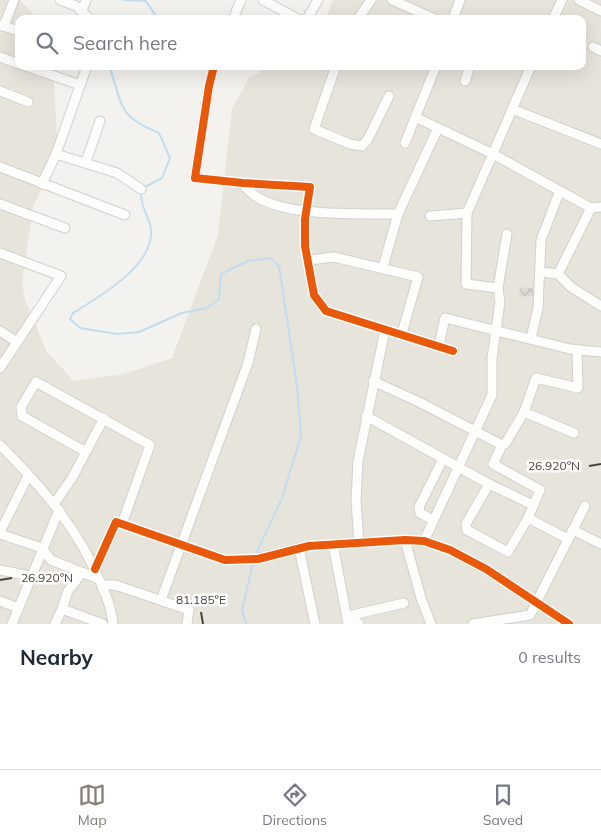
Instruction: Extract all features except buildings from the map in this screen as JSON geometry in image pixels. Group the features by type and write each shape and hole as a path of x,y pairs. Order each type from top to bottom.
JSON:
{"street":[{"path":"14,0 2,25 15,30"},
{"path":"60,0 86,15"},
{"path":"82,11 86,0"},
{"path":"235,15 241,0"},
{"path":"263,0 291,15"},
{"path":"309,15 318,0"},
{"path":"361,15 371,0"},
{"path":"392,0 426,15"},
{"path":"454,15 460,0"},
{"path":"556,15 562,0"},
{"path":"580,0 601,12"},
{"path":"0,57 15,63"},
{"path":"37,70 80,85"},
{"path":"42,184 56,154 86,70"},
{"path":"213,70 195,178 243,183 310,186 305,246 314,295 326,311 384,330 402,333 453,351"},
{"path":"335,70 314,130 350,144 362,146 368,139 389,96"},
{"path":"405,142 417,118 435,70"},
{"path":"465,81 469,70"},
{"path":"498,288 466,284 467,213 529,70"},
{"path":"0,91 28,102"},
{"path":"512,109 601,144"},
{"path":"417,118 493,154 559,193 590,208 601,207"},
{"path":"86,162 100,121"},
{"path":"383,267 398,214 438,128"},
{"path":"56,154 117,173 141,189"},
{"path":"0,168 125,215"},
{"path":"243,183 256,199 271,206 307,211 398,214"},
{"path":"530,338 538,308 541,240 559,193"},
{"path":"0,204 64,228"},
{"path":"558,274 590,208"},
{"path":"430,216 467,213"},
{"path":"424,541 492,395 492,358 500,302 498,288 507,234"},
{"path":"0,253 61,276 0,368"},
{"path":"309,260 334,257 418,276 402,333"},
{"path":"540,272 558,274 571,287 601,306"},
{"path":"439,345 445,318 497,329 577,350 601,352"},
{"path":"161,600 248,363 256,329"},
{"path":"359,543 356,500 358,461 384,330"},
{"path":"0,331 17,342"},
{"path":"489,484 466,524 467,530 508,552 528,518 540,490 493,464 502,445 505,444 524,412 536,378 578,388 577,350"},
{"path":"373,381 419,402 502,445"},
{"path":"86,452 22,416 20,408 36,382 150,445 122,524"},
{"path":"524,412 574,433"},
{"path":"366,416 489,484 533,505"},
{"path":"12,624 56,507 104,418"},
{"path":"0,445 67,518 95,569 112,611 113,624"},
{"path":"433,520 420,513 419,507 443,459"},
{"path":"28,476 0,533 42,548 51,560 100,582 115,585 189,610 187,624"},
{"path":"473,624 530,615 538,604 585,506"},
{"path":"528,518 568,539"},
{"path":"95,569 116,522 225,560 258,558 299,548 333,544 405,540 424,541 450,550 486,569 568,624"},
{"path":"573,530 601,544"},
{"path":"405,540 421,598 431,624"},
{"path":"333,544 348,620"},
{"path":"299,548 315,624"},
{"path":"0,570 30,576"},
{"path":"55,624 68,592 81,574"},
{"path":"0,601 18,608"},
{"path":"348,620 404,603"},
{"path":"62,608 103,624"},
{"path":"348,620 359,624"}],"shaded area":[{"path":"0,0 20,0 34,15 15,15 15,70 53,70 58,155 33,207 22,283 25,300 47,352 74,381 124,374 172,358 218,235 232,109 249,78 264,70 586,70 586,15 327,15 333,0 601,0 601,624 0,624"}],"waterway":[{"path":"123,0 146,1 155,15"},
{"path":"112,70 118,94 125,110 137,122 159,133 170,158 162,178 143,188"},
{"path":"141,192 142,202 151,229 150,242 144,255 135,267 110,289 73,313 70,319 80,328 117,334 139,332 182,313 207,308 219,299 221,274 248,261 270,258 279,266 297,386 301,436 282,498 255,556"},
{"path":"246,624 242,610 253,563"}],"cycle path":[{"path":"213,70 195,178 310,187 305,219 305,246 314,295 326,311 453,351"},
{"path":"95,569 116,522 225,560 258,559 309,546 405,540 424,541 450,550 486,569 569,624"}]}
